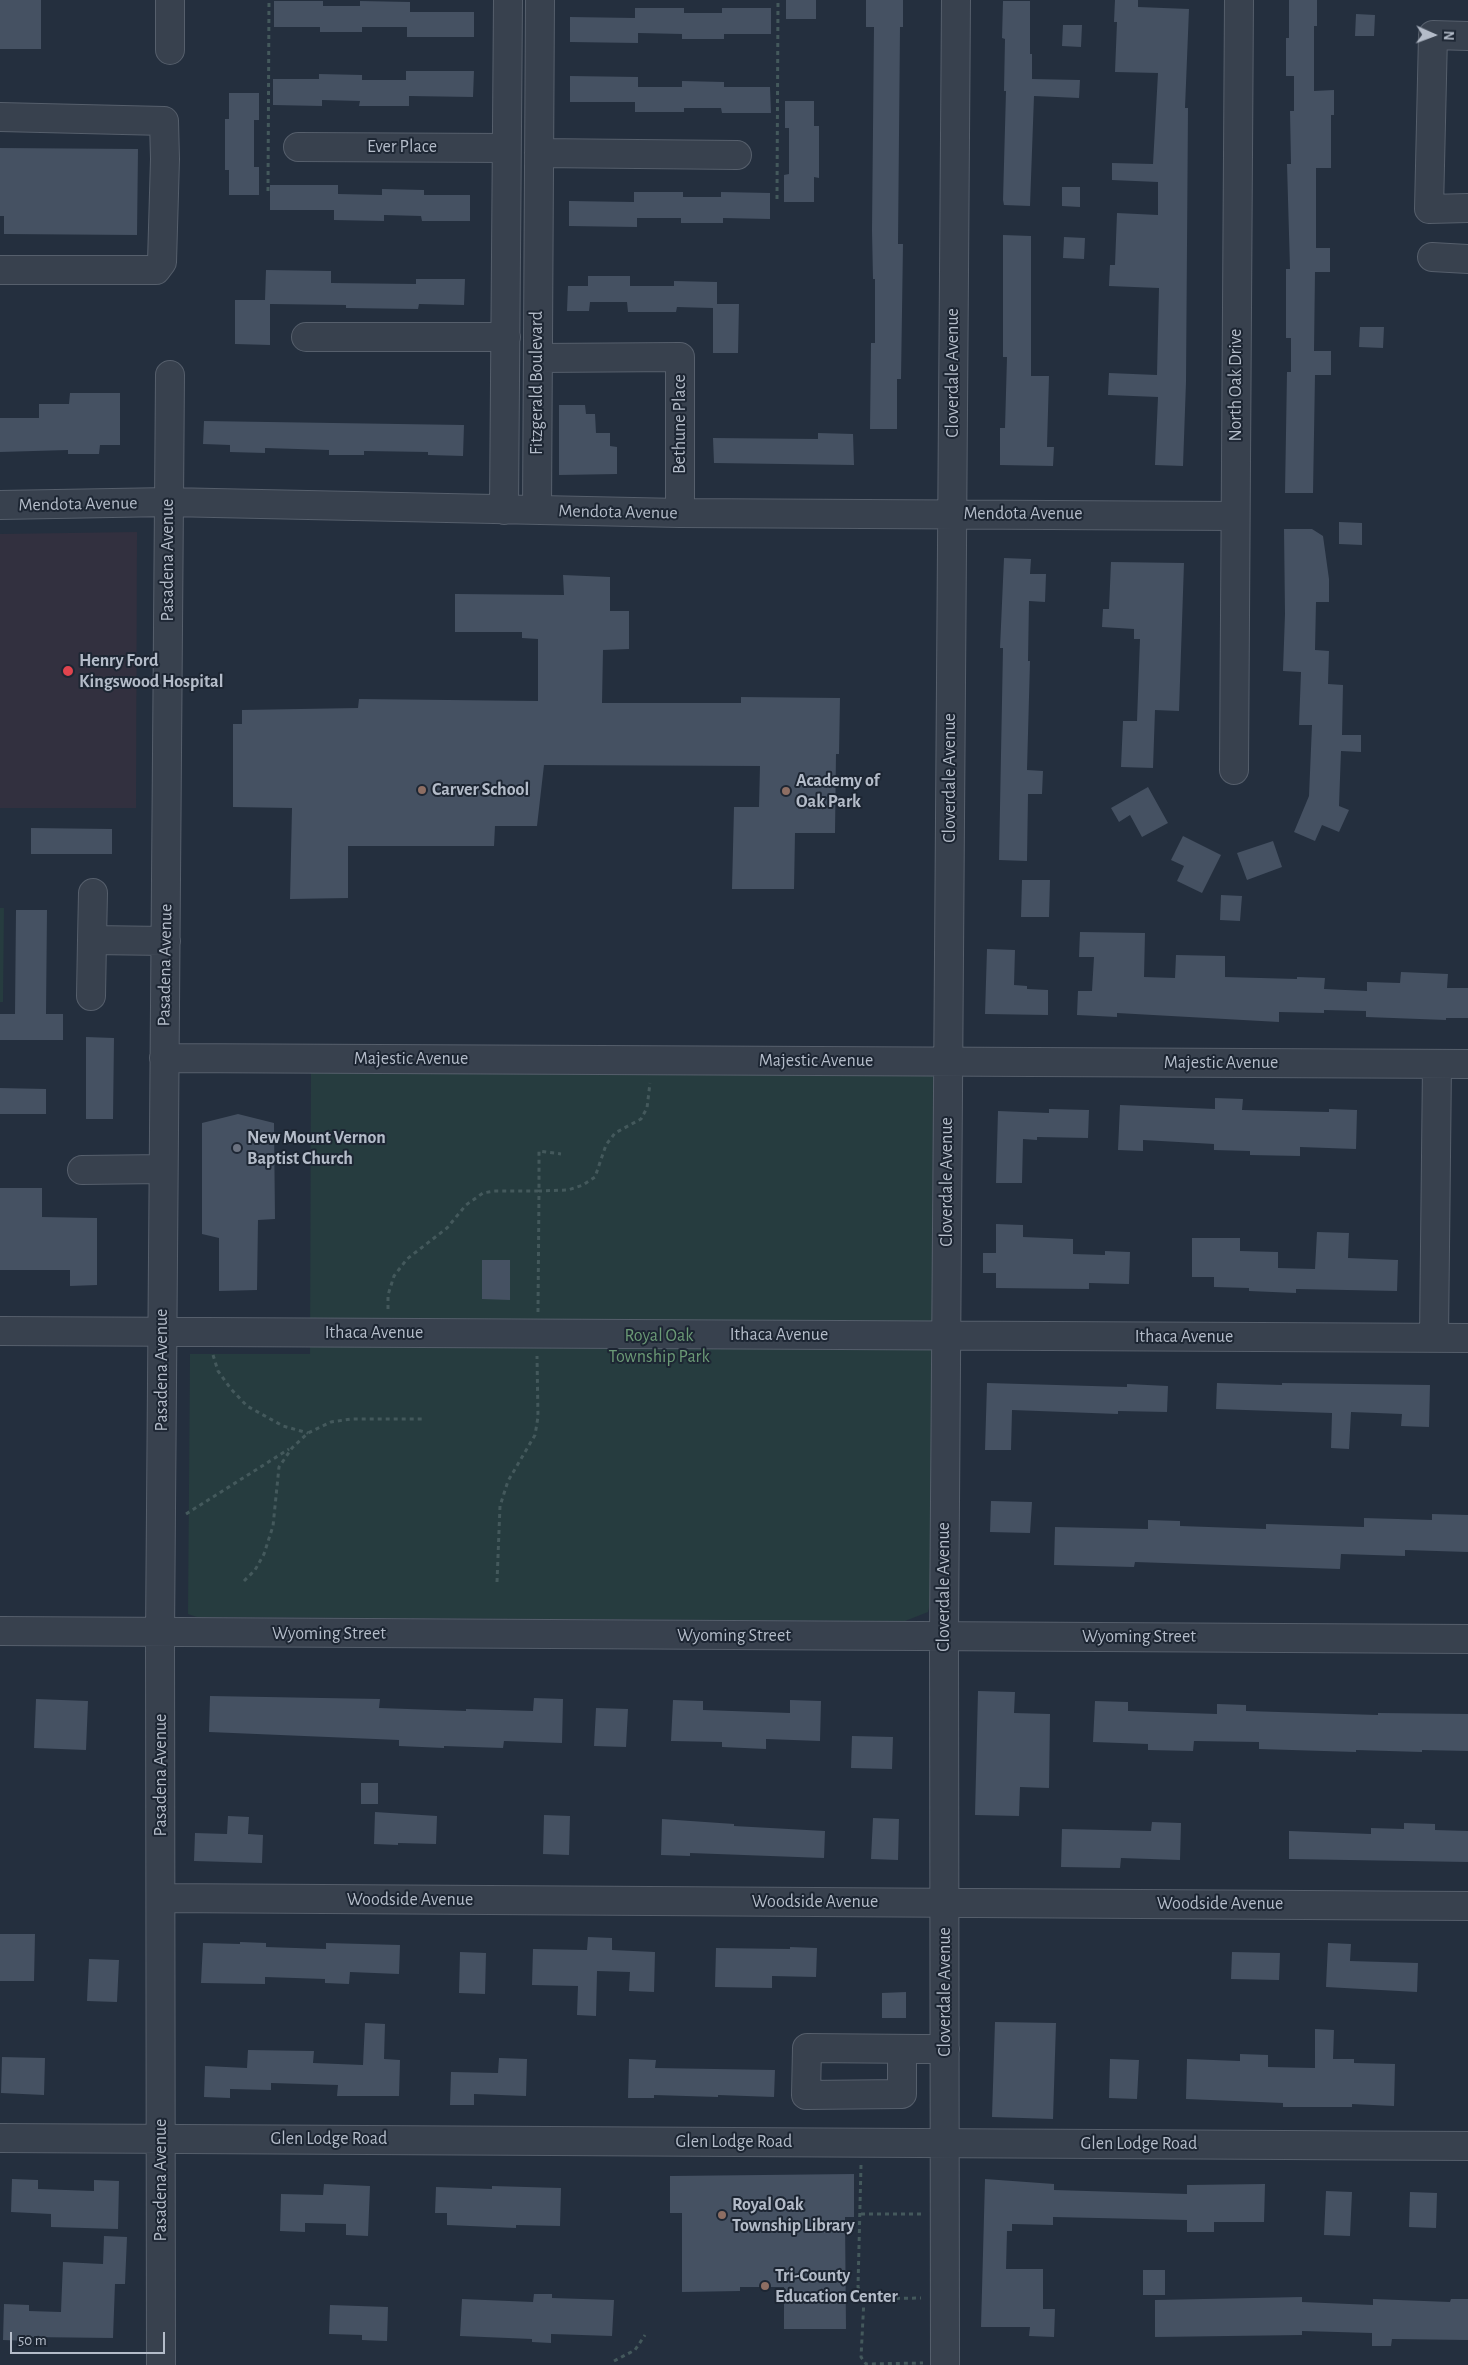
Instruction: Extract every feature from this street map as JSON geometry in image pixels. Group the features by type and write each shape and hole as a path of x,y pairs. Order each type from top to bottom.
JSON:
{"street":[{"path":"170,0 170,50"},
{"name":"Fitzgerald Boulevard","path":"504,510 508,0"},
{"name":"Fitzgerald Boulevard","path":"537,510 540,0"},
{"name":"Cloverdale Avenue","path":"938,2364 944,2143 944,1636 956,0"},
{"name":"North Oak Drive","path":"1234,770 1239,0"},
{"path":"1468,36 1433,35 1429,209 1468,208"},
{"path":"508,57 540,57"},
{"path":"0,118 164,121 165,158 162,262 156,270 0,270"},
{"name":"Ever Place","path":"298,147 506,148"},
{"path":"539,153 737,155"},
{"path":"506,256 538,256"},
{"path":"1432,257 1468,259"},
{"path":"306,337 506,337"},
{"name":"Bethune Place","path":"538,358 680,357 680,513"},
{"name":"Pasadena Avenue","path":"161,2365 160,1633 170,375"},
{"name":"Mendota Avenue","path":"0,505 168,502 680,513 1235,516"},
{"path":"90,996 94,893"},
{"path":"92,940 166,941"},
{"name":"Majestic Avenue","path":"164,1058 1468,1064"},
{"path":"1434,1338 1437,1064"},
{"path":"82,1170 163,1169"},
{"name":"Ithaca Avenue","path":"0,1331 1468,1338"},
{"name":"Wyoming Street","path":"0,1631 1468,1639"},
{"name":"Woodside Avenue","path":"161,1898 1468,1906"},
{"path":"902,2049 944,2049"},
{"name":"Glen Lodge Road","path":"0,2138 1468,2146"}],"path":[{"path":"268,191 269,0"},
{"path":"776,199 778,0"},
{"path":"388,1313 388,1295 394,1276 407,1259 447,1228 474,1198 494,1191 568,1190 583,1185 594,1177 606,1146 615,1132 641,1119 647,1108 651,1080"},
{"path":"538,1313 539,1151 561,1154"},
{"path":"212,1352 218,1371 230,1389 247,1406 283,1426 308,1433"},
{"path":"497,1582 500,1506 508,1481 534,1435 536,1426 537,1355"},
{"path":"186,1514 292,1448 308,1433 331,1422 351,1419 422,1419"},
{"path":"244,1581 264,1554 273,1526 280,1467 292,1448"},
{"path":"861,2162 858,2286 864,2299 861,2357 866,2364 938,2364"},
{"path":"860,2214 921,2214"},
{"path":"864,2299 921,2298"},
{"path":"614,2361 635,2350 646,2335"}],"shaded area":[{"name":"Henry Ford Kingswood Hospital","path":"137,532 136,808 0,808 0,534"}],"green space":[{"path":"0,908 4,908 3,1002 0,1002"},
{"name":"Royal Oak Township Park","path":"311,1070 933,1074 931,1599 928,1612 905,1621 197,1617 188,1614 190,1354 310,1354"}],"building":[{"path":"0,0 41,0 41,49 0,49"},
{"path":"786,0 816,0 816,19 786,19"},
{"path":"866,0 903,0 903,27 900,27 898,244 903,244 901,379 897,379 897,429 870,429 871,343 875,343 875,279 873,279 872,230 874,27 866,27"},
{"path":"1115,0 1138,0 1138,7 1189,9 1185,108 1188,108 1186,382 1183,466 1155,465 1158,397 1108,395 1109,373 1157,375 1159,288 1109,286 1110,265 1115,265 1117,213 1158,215 1158,182 1112,180 1112,163 1153,164 1158,73 1115,72 1117,22 1114,22"},
{"path":"1289,0 1317,0 1317,26 1314,26 1314,91 1334,90 1334,115 1331,115 1331,168 1316,168 1316,248 1330,248 1330,272 1315,272 1314,351 1331,351 1331,375 1315,375 1313,493 1285,493 1287,372 1291,372 1291,338 1286,338 1286,269 1290,269 1287,164 1291,164 1290,111 1294,111 1294,76 1286,76"},
{"path":"274,1 323,1 323,6 360,6 360,1 410,2 410,12 474,12 474,37 407,37 407,27 362,27 362,32 320,32 320,27 274,27"},
{"path":"1003,1 1030,1 1032,79 1080,80 1079,98 1034,96 1030,206 1004,205 1003,200 1006,91 1004,91 1005,39 1002,38"},
{"path":"635,8 684,8 684,13 722,13 722,8 771,8 771,34 724,34 724,39 682,39 682,34 638,33 638,43 570,42 570,17 635,18"},
{"path":"1356,14 1375,15 1374,36 1355,36"},
{"path":"1063,25 1082,25 1081,47 1062,46"},
{"path":"406,71 474,71 473,97 409,96 409,106 359,106 360,101 322,100 322,106 273,105 273,79 319,79 319,74 362,75 362,80 406,80"},
{"path":"570,76 638,77 638,87 682,87 682,81 724,82 724,87 770,87 771,113 722,113 721,108 684,108 684,112 635,112 635,102 570,102"},
{"path":"229,93 259,93 259,120 254,120 254,167 259,167 259,195 229,195 229,170 225,170 225,119 229,119"},
{"path":"785,101 814,101 814,126 819,126 819,178 814,177 814,202 784,202 784,175 789,174 789,128 785,128"},
{"path":"0,148 138,149 137,235 4,234 4,216 0,216"},
{"path":"270,185 338,185 338,194 382,195 382,189 424,190 424,195 470,195 470,221 422,221 421,216 384,215 384,221 334,220 334,210 270,210"},
{"path":"1062,187 1080,187 1080,207 1062,206"},
{"path":"634,192 683,192 683,197 721,197 721,192 770,193 770,219 723,218 723,223 681,223 681,218 637,218 637,227 569,226 569,201 634,202"},
{"path":"1003,235 1031,236 1031,376 1049,376 1047,447 1054,447 1053,466 1000,465 1000,428 1005,428 1007,357 1003,357"},
{"path":"1064,237 1085,238 1084,259 1063,258"},
{"path":"266,270 331,271 331,283 416,284 416,279 465,279 464,305 419,304 418,309 346,308 346,305 270,304 270,345 235,344 235,300 265,300"},
{"path":"588,276 630,276 630,286 674,286 674,281 717,282 717,304 739,304 738,353 713,353 713,308 677,307 676,312 628,312 627,302 590,302 589,311 567,311 568,286 588,286"},
{"path":"1360,327 1384,327 1383,348 1359,347"},
{"path":"70,393 120,393 120,445 100,445 99,454 68,454 68,450 0,452 0,418 39,418 39,404 69,404"},
{"path":"559,405 585,405 586,414 595,414 596,433 610,433 610,446 617,447 617,474 559,475"},
{"path":"204,421 464,425 463,456 428,455 428,452 364,451 364,455 329,455 329,450 265,448 265,453 230,452 230,445 203,444"},
{"path":"818,433 853,434 854,465 714,463 713,438 818,439"},
{"path":"1339,522 1362,523 1362,545 1339,544"},
{"path":"1284,529 1312,529 1323,536 1329,579 1329,602 1316,602 1315,650 1329,651 1328,684 1343,685 1342,735 1361,735 1361,752 1341,751 1339,806 1349,810 1339,832 1322,825 1315,841 1294,832 1309,796 1312,725 1299,725 1301,672 1283,671 1285,614"},
{"path":"1004,558 1031,559 1030,574 1046,574 1045,602 1029,601 1028,661 1030,661 1027,770 1043,771 1042,794 1028,794 1027,861 999,860 1003,648 1000,648"},
{"path":"1111,562 1184,563 1179,711 1155,710 1153,768 1121,767 1123,721 1137,721 1140,639 1134,639 1134,629 1102,627 1103,609 1109,609"},
{"path":"563,575 610,577 610,611 629,611 629,649 603,650 602,703 741,703 741,697 840,698 839,754 836,754 835,833 795,833 794,889 732,889 734,807 759,807 760,766 544,765 537,826 495,826 494,846 348,846 348,898 290,899 292,808 233,807 233,724 242,724 242,710 358,708 359,699 538,701 538,639 522,638 522,632 455,632 455,594 564,595"},
{"path":"1148,787 1168,823 1142,837 1130,815 1119,822 1111,808"},
{"path":"31,828 112,829 112,854 31,854"},
{"path":"1183,836 1221,855 1202,893 1177,881 1184,866 1171,860"},
{"path":"1273,841 1282,867 1247,880 1237,853"},
{"path":"1022,880 1050,880 1049,917 1021,917"},
{"path":"1221,895 1242,896 1240,921 1220,920"},
{"path":"16,910 47,910 46,1014 63,1014 63,1040 0,1040 0,1014 15,1014"},
{"path":"1080,932 1145,933 1144,977 1175,978 1176,955 1225,956 1225,977 1325,978 1324,989 1367,991 1367,982 1400,983 1401,972 1448,974 1447,988 1468,988 1468,1018 1446,1018 1446,1020 1366,1017 1366,1011 1324,1010 1324,1013 1279,1012 1279,1022 1117,1013 1117,1017 1077,1015 1078,991 1092,991 1094,957 1079,957"},
{"path":"987,949 1015,950 1014,985 1027,986 1027,989 1048,990 1048,1015 985,1014"},
{"path":"86,1037 114,1038 113,1119 86,1119"},
{"path":"0,1088 46,1089 46,1114 0,1114"},
{"path":"1215,1098 1243,1099 1242,1110 1329,1112 1329,1109 1357,1110 1356,1149 1300,1147 1300,1156 1250,1155 1250,1151 1214,1150 1214,1144 1143,1140 1143,1151 1118,1150 1120,1105 1215,1109"},
{"path":"1049,1109 1089,1110 1088,1138 1037,1137 1037,1140 1023,1139 1022,1183 996,1183 998,1111 1049,1113"},
{"path":"238,1114 274,1123 275,1219 258,1220 257,1290 219,1291 219,1238 202,1234 202,1123"},
{"path":"0,1188 42,1188 42,1217 97,1218 97,1285 70,1286 70,1270 0,1270"},
{"path":"996,1224 1023,1225 1023,1237 1073,1239 1073,1254 1105,1255 1105,1251 1130,1252 1129,1284 1089,1283 1089,1289 996,1288 996,1273 983,1273 983,1253 996,1253"},
{"path":"1317,1232 1349,1233 1348,1258 1398,1260 1397,1291 1296,1289 1296,1293 1249,1291 1249,1288 1214,1287 1214,1277 1192,1277 1192,1238 1240,1238 1240,1251 1278,1252 1278,1268 1315,1269"},
{"path":"482,1260 510,1260 510,1300 482,1299"},
{"path":"987,1383 1127,1387 1127,1384 1168,1386 1167,1412 1118,1411 1118,1414 1012,1410 1011,1450 985,1450"},
{"path":"1217,1383 1430,1385 1429,1427 1401,1426 1402,1414 1351,1412 1349,1449 1331,1448 1332,1413 1216,1409"},
{"path":"991,1501 1032,1502 1030,1533 990,1532"},
{"path":"1432,1514 1468,1515 1468,1552 1405,1550 1405,1556 1341,1554 1340,1569 1135,1562 1134,1567 1054,1565 1055,1527 1148,1529 1148,1520 1180,1521 1180,1526 1266,1529 1266,1524 1364,1527 1364,1518 1432,1520"},
{"path":"978,1691 1015,1692 1014,1713 1050,1714 1049,1788 1020,1787 1019,1816 975,1815"},
{"path":"210,1696 380,1699 379,1708 466,1711 466,1709 533,1711 534,1698 563,1699 562,1743 504,1741 503,1748 444,1746 444,1748 399,1746 399,1740 209,1732"},
{"path":"36,1699 88,1701 86,1750 34,1748"},
{"path":"673,1700 703,1701 703,1710 790,1713 790,1700 821,1701 820,1741 766,1739 766,1749 722,1747 722,1742 671,1741"},
{"path":"1095,1701 1128,1702 1128,1711 1217,1714 1217,1704 1246,1705 1246,1711 1378,1715 1378,1713 1468,1714 1468,1751 1356,1750 1356,1752 1259,1749 1259,1742 1194,1741 1193,1751 1148,1750 1148,1744 1093,1742"},
{"path":"596,1708 628,1709 626,1747 594,1746"},
{"path":"852,1736 893,1737 892,1769 851,1768"},
{"path":"361,1783 378,1783 378,1804 361,1804"},
{"path":"375,1812 437,1816 436,1844 374,1844"},
{"path":"544,1815 570,1816 569,1855 543,1854"},
{"path":"228,1816 249,1817 248,1834 263,1835 262,1863 194,1861 195,1833 227,1834"},
{"path":"873,1818 899,1819 898,1860 871,1859"},
{"path":"662,1819 734,1824 734,1826 825,1831 824,1858 690,1853 690,1856 661,1855"},
{"path":"1152,1822 1181,1823 1180,1860 1121,1858 1120,1868 1061,1867 1062,1829 1151,1831"},
{"path":"1404,1823 1435,1824 1435,1830 1468,1831 1468,1862 1289,1859 1289,1831 1371,1834 1371,1828 1404,1829"},
{"path":"0,1934 35,1934 34,1981 0,1981"},
{"path":"588,1937 612,1938 612,1950 655,1952 654,1992 629,1991 630,1972 597,1971 596,2016 577,2015 578,1986 532,1985 533,1949 587,1950"},
{"path":"240,1942 266,1943 266,1947 326,1949 326,1943 400,1945 399,1974 350,1972 349,1984 325,1983 325,1979 265,1977 265,1984 201,1983 203,1943 240,1944"},
{"path":"1328,1943 1351,1944 1350,1961 1418,1963 1417,1992 1326,1987"},
{"path":"790,1947 817,1948 816,1977 772,1976 772,1988 715,1987 716,1948 790,1949"},
{"path":"460,1952 486,1953 485,1994 459,1993"},
{"path":"1232,1952 1280,1953 1279,1980 1231,1979"},
{"path":"89,1959 119,1960 117,2002 87,2001"},
{"path":"906,1992 906,2018 882,2018 882,1993"},
{"path":"995,2022 1056,2023 1053,2119 992,2117"},
{"path":"365,2023 385,2024 384,2059 400,2060 399,2096 337,2096 338,2085 271,2083 271,2090 230,2089 230,2098 204,2097 205,2066 247,2068 248,2050 314,2051 313,2063 363,2065"},
{"path":"1315,2029 1334,2030 1333,2059 1354,2059 1354,2063 1395,2064 1394,2106 1352,2104 1352,2107 1283,2107 1283,2103 1186,2099 1187,2059 1240,2061 1240,2054 1268,2055 1268,2067 1315,2068"},
{"path":"2,2057 45,2058 44,2095 1,2093"},
{"path":"499,2058 527,2059 526,2096 474,2094 474,2105 450,2105 451,2072 498,2073"},
{"path":"629,2059 656,2060 655,2068 775,2070 774,2097 654,2095 654,2098 628,2098"},
{"path":"1110,2059 1139,2060 1137,2099 1109,2098"},
{"path":"854,2174 854,2217 845,2217 846,2329 784,2329 784,2287 740,2287 740,2291 682,2292 682,2213 670,2213 670,2176"},
{"path":"12,2179 38,2180 38,2189 94,2191 94,2180 119,2181 118,2229 51,2227 51,2214 11,2212"},
{"path":"985,2179 1054,2184 1054,2190 1187,2194 1187,2185 1265,2184 1264,2222 1214,2222 1214,2232 1187,2232 1187,2220 1053,2217 1053,2225 1012,2224 1012,2231 1007,2231 1006,2269 1043,2269 1043,2309 1055,2309 1054,2337 1029,2336 1030,2327 981,2327"},
{"path":"324,2184 370,2186 368,2236 346,2235 346,2224 305,2223 305,2232 280,2231 281,2194 323,2195"},
{"path":"492,2186 561,2188 560,2226 516,2225 516,2228 447,2225 447,2213 435,2213 436,2187 492,2189"},
{"path":"1326,2191 1352,2192 1350,2236 1324,2235"},
{"path":"1410,2192 1437,2193 1436,2228 1409,2227"},
{"path":"104,2236 127,2237 125,2284 115,2284 113,2338 28,2337 28,2341 3,2340 4,2304 29,2305 29,2311 61,2312 63,2262 103,2264"},
{"path":"1143,2270 1165,2270 1165,2295 1143,2295"},
{"path":"534,2294 552,2294 552,2298 614,2300 612,2336 551,2334 551,2343 532,2342 532,2339 460,2336 462,2299 533,2302"},
{"path":"1302,2297 1302,2302 1373,2305 1373,2299 1450,2302 1451,2299 1468,2299 1468,2340 1392,2339 1391,2346 1372,2346 1372,2333 1302,2331 1302,2335 1155,2337 1155,2300"},
{"path":"330,2305 388,2307 387,2341 362,2340 362,2335 329,2334"}],"place":[{"name":"Henry Ford Kingswood Hospital","path":"68,671"},
{"name":"Carver School","path":"422,790"},
{"name":"Academy of Oak Park","path":"786,791"},
{"name":"New Mount Vernon Baptist Church","path":"237,1148"},
{"name":"Royal Oak Township Library","path":"722,2215"},
{"name":"Tri-County Education Center","path":"765,2286"}]}
